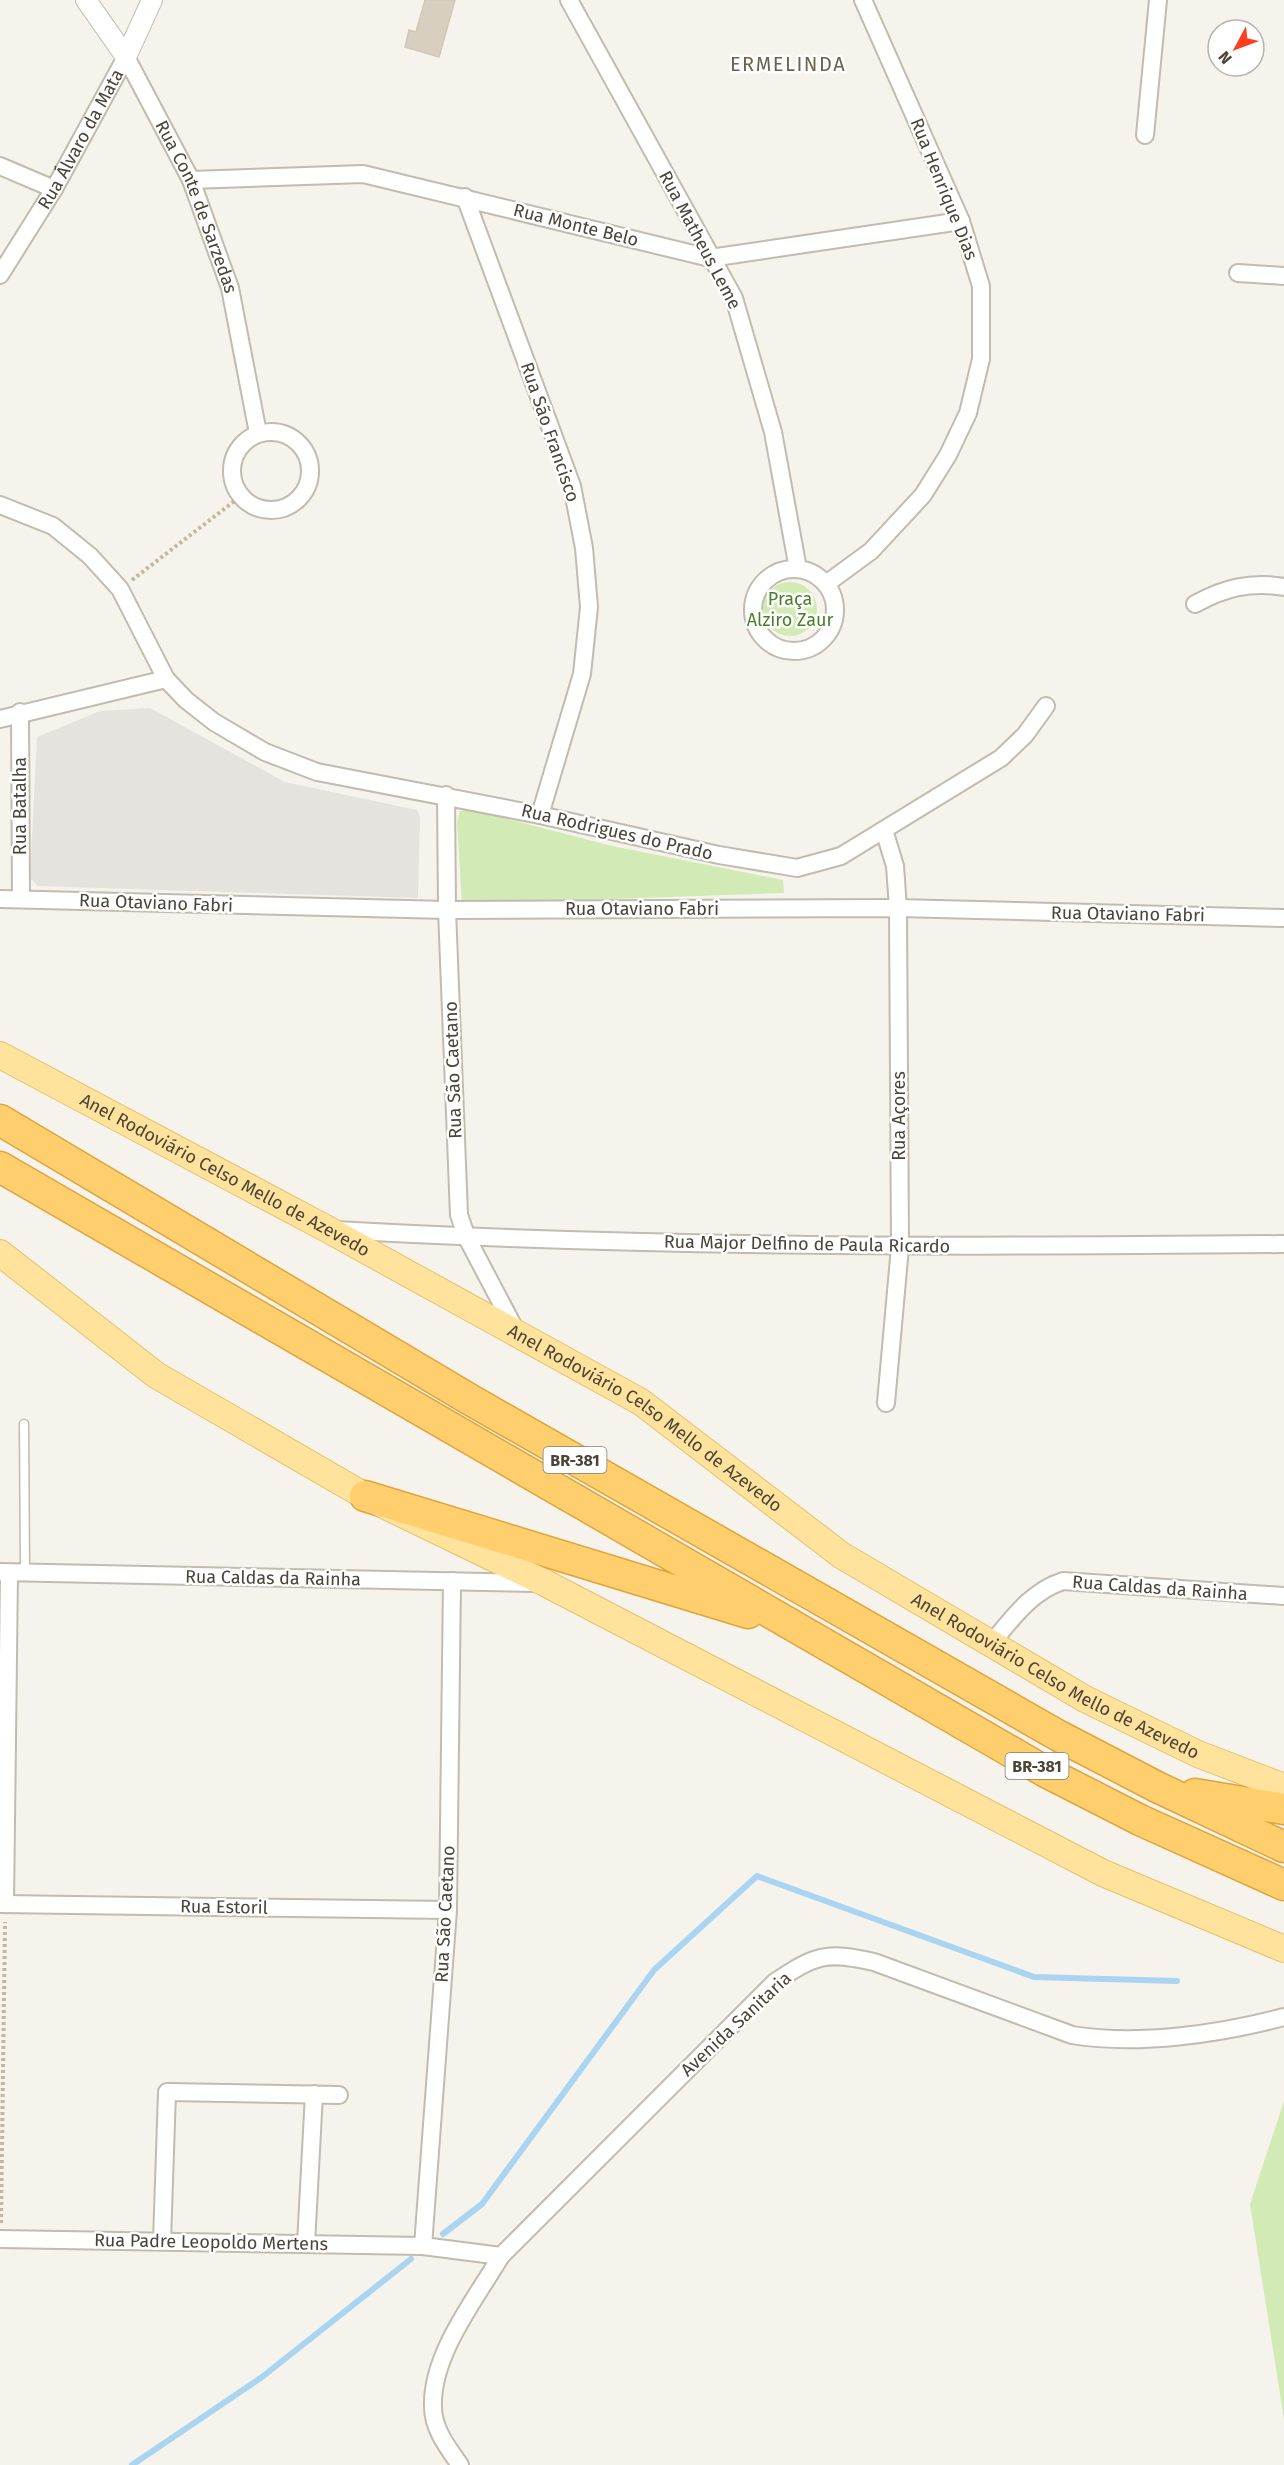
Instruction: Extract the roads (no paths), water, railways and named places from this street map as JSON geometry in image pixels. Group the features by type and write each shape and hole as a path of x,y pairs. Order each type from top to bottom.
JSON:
{"highway":[{"name":"BR-381","path":"0,1120 469,1400 1059,1736 1157,1787 1284,1847"},
{"name":"BR-381","path":"0,1167 1047,1772 1140,1820 1284,1885"},
{"path":"365,1496 800,1629"},
{"path":"1157,1787 1284,1809"}],"main road":[{"name":"Anel Rodoviário Celso Mello de Azevedo","path":"0,1055 516,1331 641,1402 841,1555 990,1645 1085,1699 1198,1754 1284,1787"},
{"path":"0,1253 156,1375 365,1496 545,1583 1103,1873 1284,1949"}],"street":[{"name":"Rua Conte de Sarzedas","path":"86,0 126,57 190,180 230,288 258,433"},
{"name":"Rua Álvaro da Mata","path":"0,275 54,189 126,57 152,0"},
{"name":"Rua Matheus Leme","path":"569,0 734,298 773,432 798,569"},
{"name":"Rua Henrique Dias","path":"826,584 871,551 923,495 948,455 968,413 981,359 981,286 961,221 863,0"},
{"path":"1145,135 1158,0"},
{"path":"0,166 54,189"},
{"name":"Rua Monte Belo","path":"190,180 363,174 710,258 961,221"},
{"name":"Rua São Francisco","path":"465,197 572,486 584,548 589,607 582,674 540,814"},
{"path":"1238,273 1284,276"},
{"path":"272,431 286,434 298,442 306,454 310,467 309,482 298,499 280,509 266,510 252,505 241,496 234,485 233,460 238,449 258,433 272,431"},
{"name":"Rua Rodrigues do Prado","path":"0,505 53,526 90,556 120,589 166,679 186,700 214,722 265,752 317,772 540,814 719,855 797,868 841,856 1001,758 1025,735 1046,706"},
{"path":"798,569 813,574 826,584 834,599 835,615 831,630 820,643 806,651 790,652 774,647 761,637 753,622 752,606 757,590 767,578 782,570 798,569"},
{"path":"1195,604 1217,591 1240,585 1284,587"},
{"path":"0,719 20,712 166,679"},
{"name":"Rua Batalha","path":"20,712 21,899"},
{"name":"Rua São Caetano","path":"446,795 447,910 459,1215 467,1238 516,1331"},
{"name":"Rua Açores","path":"884,830 895,866 898,908 900,1247 886,1403"},
{"name":"Rua Otaviano Fabri","path":"0,899 447,910 898,908 1284,918"},
{"name":"Rua Major Delfino de Paula Ricardo","path":"329,1230 467,1238 900,1247 1284,1244"},
{"path":"3,1904 12,1573"},
{"name":"Rua Caldas da Rainha","path":"12,1573 545,1583"},
{"name":"Rua São Caetano","path":"423,2246 448,1910 452,1581"},
{"name":"Rua Caldas da Rainha","path":"990,1645 1030,1598 1046,1587 1063,1581 1284,1596"},
{"name":"Rua Estoril","path":"3,1904 448,1910"},
{"name":"Avenida Sanitaria","path":"460,2465 441,2437 433,2408 438,2363 501,2256 775,1982 798,1967 821,1956 843,1955 874,1962 1072,2035 1102,2040 1142,2041 1284,2017"},
{"path":"162,2241 167,2092 339,2095"},
{"path":"306,2244 314,2094"},
{"name":"Rua Padre Leopoldo Mertens","path":"0,2243 162,2241 423,2246"},
{"path":"423,2246 501,2256"}],"lane":[{"path":"12,1573 24,1424"}],"waterway":[{"path":"443,2234 482,2204 654,1970 757,1876 1034,1977 1177,1981"},
{"path":"132,2465 262,2377 411,2259"}],"district":[{"name":"ERMELINDA","path":"788,64"}],"park label":[{"name":"Praça Alziro Zaur","path":"790,609"}]}
